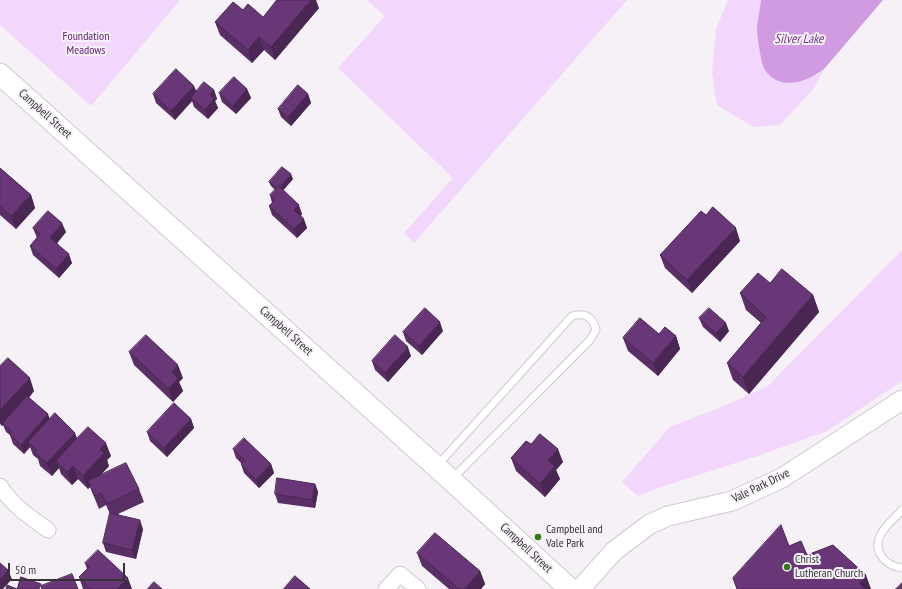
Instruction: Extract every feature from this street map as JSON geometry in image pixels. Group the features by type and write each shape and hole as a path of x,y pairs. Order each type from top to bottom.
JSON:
{"main road":[{"name":"Campbell Street","path":"0,74 444,473 570,589"}],"street":[{"name":"Vale Park Drive","path":"580,589 614,551 650,524 668,516 732,501 782,478 902,400"},
{"path":"0,486 6,495 21,510 48,530"},
{"path":"386,589 400,574 418,589"}],"lane":[{"path":"580,314 588,316 594,322 596,330 590,340 444,473 572,316 580,314"},
{"path":"902,510 881,533 878,544 880,554 886,562 894,567 902,568"}],"green space":[{"name":"Foundation Meadows","path":"0,0 180,0 91,106 0,25"},
{"path":"367,0 627,0 414,243 404,233 453,178 338,68 385,16"},
{"path":"728,0 761,0 757,29 764,69 775,79 817,75 825,68 814,88 780,125 754,127 717,105 712,73 716,29"},
{"path":"902,250 902,381 827,431 638,496 622,482 670,427 722,407 768,386"}],"water":[{"name":"Silver Lake","path":"761,0 883,0 825,68 802,81 786,83 771,77 765,70 762,62 757,28"}],"building":[{"path":"277,0 311,0 271,47 259,37 248,50 215,22 233,2 243,10 248,4 263,17"},
{"path":"176,69 194,86 171,111 153,94"},
{"path":"234,77 247,89 233,106 219,93"},
{"path":"204,82 214,90 210,95 214,99 205,110 191,98"},
{"path":"298,85 308,94 288,117 278,109"},
{"path":"282,167 291,174 280,188 279,186 277,188 269,182"},
{"path":"0,168 31,195 11,216 0,206"},
{"path":"279,186 299,205 294,210 304,219 294,229 269,206 275,200 270,195"},
{"path":"713,207 736,228 687,280 660,255 701,211 706,215"},
{"path":"48,211 62,223 50,238 69,254 56,269 30,246 40,234 33,228"},
{"path":"782,269 813,295 743,377 727,363 766,317 740,293 758,273 770,283"},
{"path":"425,308 440,322 419,346 403,332"},
{"path":"709,308 726,323 716,333 699,318"},
{"path":"640,318 659,334 665,327 676,336 653,363 623,338"},
{"path":"146,335 178,365 172,372 178,378 169,389 129,352"},
{"path":"395,335 408,347 385,373 372,361"},
{"path":"8,358 30,378 0,410 0,366"},
{"path":"27,396 48,414 21,445 10,435 12,432 3,423"},
{"path":"174,403 191,419 164,448 147,432"},
{"path":"55,413 75,433 47,463 35,453 37,450 28,442"},
{"path":"88,427 106,443 100,449 104,453 83,476 73,466 67,472 56,461"},
{"path":"540,434 558,449 548,460 555,466 540,484 511,458 526,441 531,444"},
{"path":"244,438 271,464 256,480 241,464 244,460 233,449"},
{"path":"126,463 139,489 107,504 101,493 95,496 88,481"},
{"path":"277,478 315,484 312,500 275,494"},
{"path":"110,513 140,520 132,550 103,543"},
{"path":"781,525 789,546 801,541 807,555 833,545 866,575 859,583 865,589 737,589 733,578"},
{"path":"435,533 480,571 465,589 459,589 417,553"},
{"path":"98,550 128,578 117,589 91,589 79,577 89,567 85,563"},
{"path":"0,563 8,570 0,579"},
{"path":"72,574 78,589 42,589 41,586"},
{"path":"295,576 310,589 284,589"},
{"path":"21,577 41,584 39,589 17,589"},
{"path":"154,582 162,589 148,589"},
{"path":"902,583 902,589 896,589"},
{"path":"7,585 17,589 6,589"}],"place":[{"name":"Campbell and Vale Park","path":"538,537"},
{"name":"Christ Lutheran Church","path":"787,567"}]}
